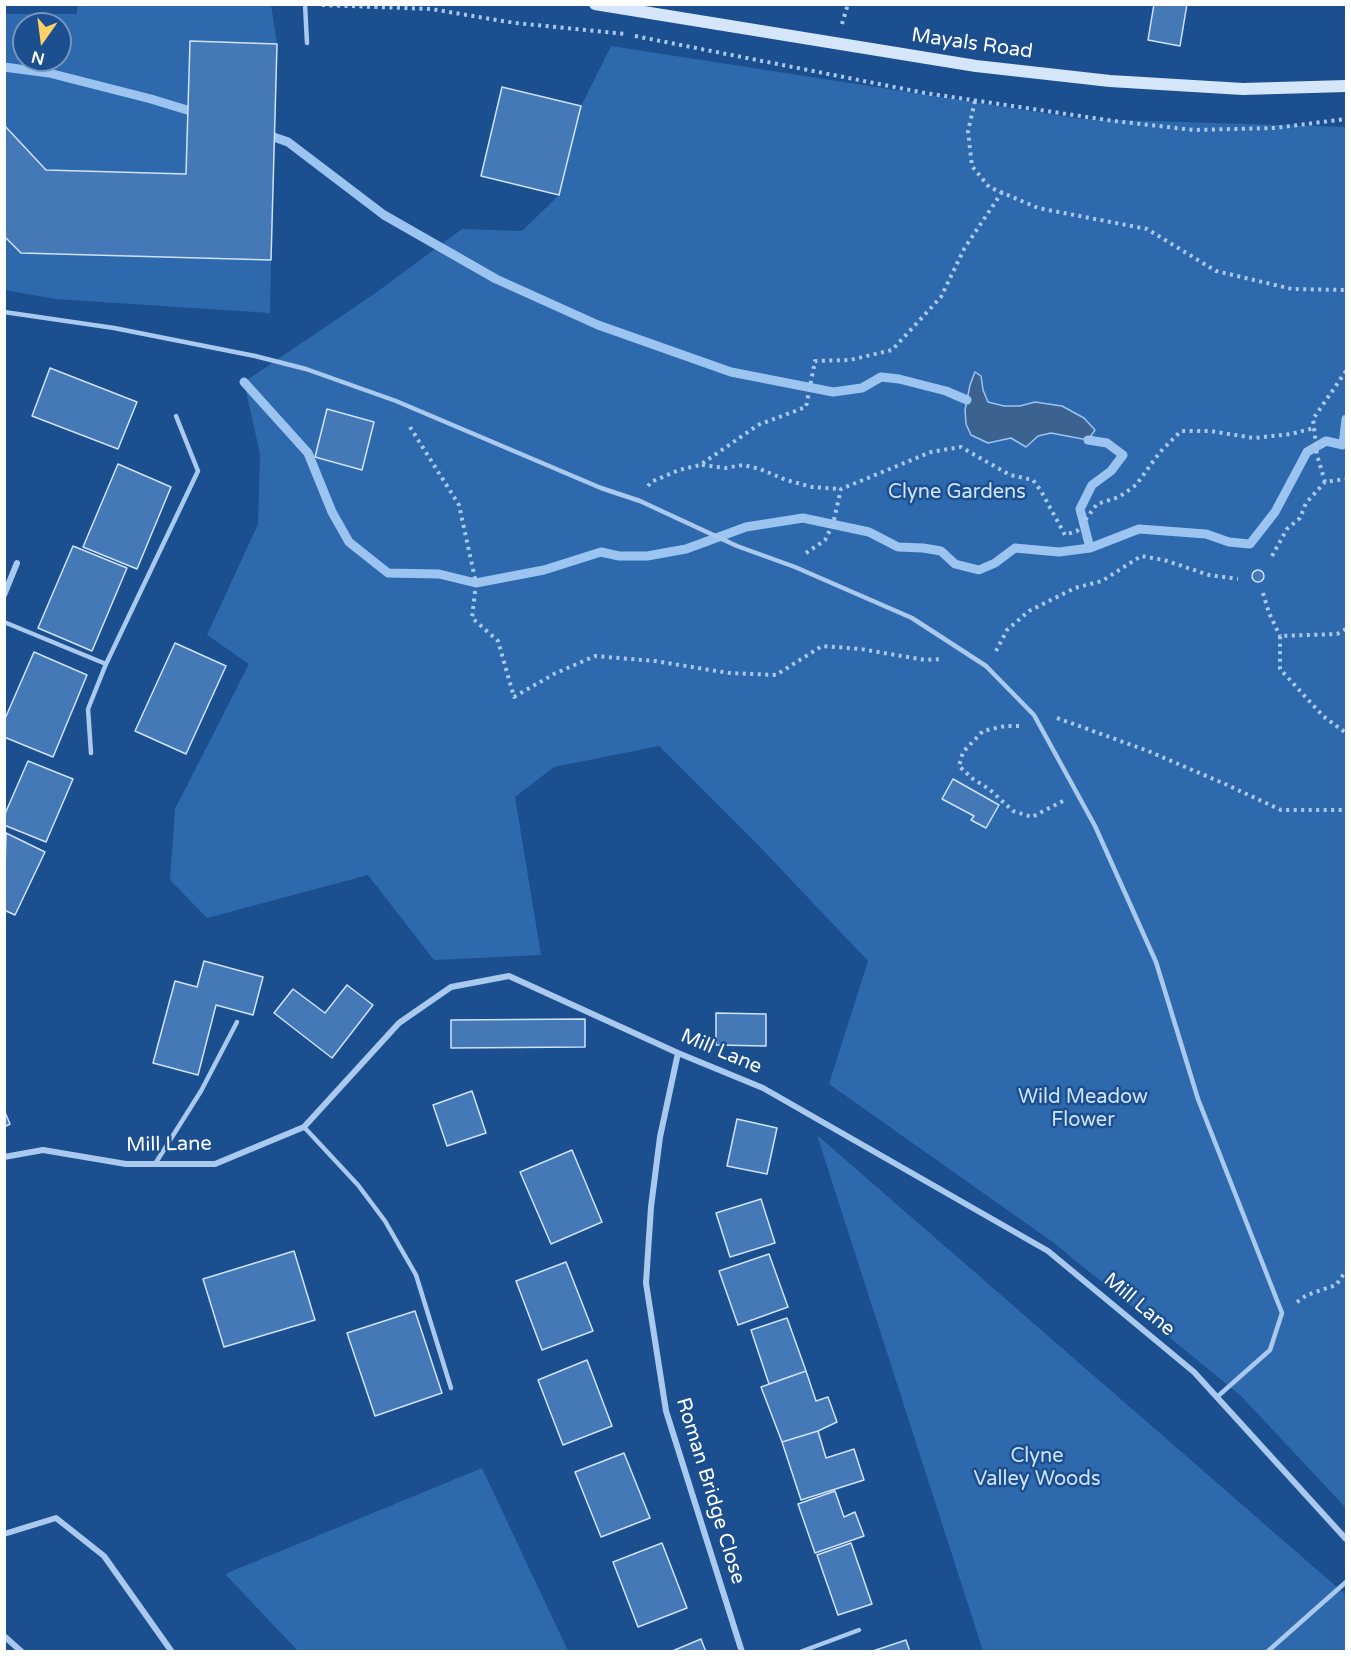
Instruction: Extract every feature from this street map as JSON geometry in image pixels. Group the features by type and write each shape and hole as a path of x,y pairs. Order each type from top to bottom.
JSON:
{"main road":[{"name":"Mayals Road","path":"595,4 976,66 1087,79 1243,89 1347,86"}],"street":[{"path":"4,595 16,563"},
{"name":"Mill Lane","path":"4,1157 43,1150 126,1164 214,1164 304,1127 399,1023 451,987 509,976 678,1053 763,1088 1048,1251 1194,1372 1347,1539"},
{"name":"Roman Bridge Close","path":"678,1053 660,1137 651,1207 646,1283 666,1412 742,1652"},
{"path":"4,1534 56,1518 104,1556 172,1652"},
{"path":"4,1636 22,1652"}],"lane":[{"path":"305,4 307,43"},
{"path":"4,312 114,328 255,356 306,369 411,407 601,488 640,501 737,546 795,567 912,618 986,666 1034,716 1095,826 1156,962 1198,1099 1282,1313 1270,1350 1217,1397"},
{"path":"92,753 88,710 106,664 198,471 176,416"},
{"path":"4,622 106,664"},
{"path":"155,1164 201,1091 237,1022"},
{"path":"304,1127 358,1185 385,1221 416,1275 451,1388"},
{"path":"1267,1652 1347,1582"},
{"path":"800,1652 859,1630"}],"path":[{"path":"320,5 431,9 515,23 627,34 925,93 1114,121 1194,130 1275,128 1347,119"},
{"path":"975,101 968,131 972,166 989,187 1038,208 1147,229 1216,271 1292,289 1347,290"},
{"path":"700,465 758,425 806,407 815,362 850,360 892,350 941,297 964,249 1002,192"},
{"path":"1325,482 1317,455 1313,419 1347,371"},
{"path":"411,407 410,427 459,505 476,583 472,618 498,642 514,697 554,674 595,656 655,661 729,673 776,675 822,646 861,649 925,660 972,657"},
{"path":"640,501 651,482 679,470 700,465 725,468 743,465 812,487 841,489 931,452 961,447 980,460 1010,475 1033,480 1065,534 1077,531 1097,504 1119,497 1136,485 1160,452 1181,431 1210,431 1254,438 1291,434 1314,428"},
{"path":"1272,556 1287,529 1300,518 1306,503 1325,482 1347,479"},
{"path":"795,567 808,551 825,540 833,524 841,489"},
{"path":"986,666 1007,630 1029,611 1075,588 1102,581 1141,556 1164,560 1209,575 1238,579"},
{"path":"1263,593 1280,636 1280,669 1323,716 1347,733"},
{"path":"1280,636 1337,634 1347,629"},
{"path":"1034,716 1062,719 1148,751 1225,783 1281,810 1347,810"},
{"path":"1041,727 1005,726 983,731 963,753 959,766 1014,811 1032,817 1077,794"},
{"path":"1282,1313 1307,1295 1336,1285 1347,1270"}],"green space":[{"path":"77,4 271,5 277,44 190,42 186,174 46,170 5,125 5,14 12,14 12,72 72,72 72,14 77,14"},
{"name":"Clyne Gardens","path":"611,46 1083,119 1346,127 1346,1508 1241,1396 1054,1243 829,1084 868,961 760,847 659,746 554,767 515,797 541,955 434,960 368,875 207,918 170,880 175,809 249,664 207,635 258,524 260,454 244,382 374,294 462,229 522,231 559,195 581,106"},
{"path":"4,236 21,253 271,260 270,313 55,299 5,290"},
{"name":"Clyne Valley Woods","path":"817,1135 1346,1595 1346,1651 983,1651"},
{"path":"482,1468 568,1651 298,1651 225,1574"}],"shaded area":[{"path":"975,372 981,376 988,402 1004,406 1020,406 1035,402 1062,406 1084,418 1095,430 1088,440 1051,433 1038,436 1026,447 1011,438 988,443 971,435 966,424 965,410"}],"building":[{"path":"1154,4 1187,4 1180,46 1148,40"},
{"path":"190,41 277,44 271,260 21,253 4,236 4,125 46,170 186,174"},
{"path":"502,87 581,106 559,195 481,176"},
{"path":"50,368 137,402 118,449 32,416"},
{"path":"327,409 374,422 362,470 315,457"},
{"path":"118,464 171,487 137,569 83,547"},
{"path":"73,546 127,568 92,651 38,628"},
{"path":"1260,570 1264,576 1260,582 1256,582 1252,574"},
{"path":"175,643 226,666 186,754 135,731"},
{"path":"34,652 87,675 53,757 4,737 4,721"},
{"path":"28,761 73,779 46,842 4,825 4,816"},
{"path":"953,779 999,805 986,828 971,820 974,816 942,799"},
{"path":"6,833 45,852 15,915 4,910"},
{"path":"204,961 263,977 253,1015 216,1005 198,1075 153,1063 175,981 197,987"},
{"path":"347,985 373,1005 332,1058 274,1013 293,989 325,1013"},
{"path":"716,1013 766,1014 766,1046 716,1045"},
{"path":"585,1019 585,1047 451,1048 451,1020"},
{"path":"472,1091 486,1133 447,1146 433,1105"},
{"path":"4,1110 10,1124 4,1127"},
{"path":"737,1119 777,1128 767,1174 727,1166"},
{"path":"572,1150 602,1222 551,1244 520,1172"},
{"path":"761,1199 775,1243 730,1257 716,1213"},
{"path":"294,1251 315,1320 224,1347 203,1279"},
{"path":"769,1254 788,1307 738,1325 719,1271"},
{"path":"566,1262 593,1331 542,1350 516,1281"},
{"path":"415,1311 442,1393 375,1416 347,1333"},
{"path":"787,1318 806,1371 769,1384 751,1330"},
{"path":"587,1360 612,1426 563,1445 538,1380"},
{"path":"806,1371 816,1401 828,1397 837,1422 818,1431 782,1442 761,1387"},
{"path":"818,1431 826,1458 854,1449 864,1480 801,1500 782,1442"},
{"path":"624,1453 650,1518 601,1537 575,1472"},
{"path":"835,1491 844,1517 855,1512 864,1536 815,1553 798,1504"},
{"path":"662,1543 687,1608 638,1627 613,1562"},
{"path":"851,1543 872,1604 838,1615 817,1555"},
{"path":"701,1639 706,1652 670,1652"},
{"path":"906,1640 910,1652 870,1652"}],"waterway":[{"path":"4,67 49,73 197,113"},
{"path":"265,134 288,142 384,215 496,279 598,325 731,372 833,392 862,388 881,377 899,379 946,391 967,400"},
{"path":"244,382 308,453 332,512 349,542 388,573 439,574 476,583 544,570 601,552 619,556 647,556 686,549 746,527 803,518 869,532 898,547 941,551 955,564 979,570 995,563 1015,548 1059,552 1090,548 1139,529 1206,534 1229,542 1250,544 1275,512 1307,452 1326,441 1343,445 1346,419"},
{"path":"1088,440 1107,443 1123,455 1111,471 1092,485 1080,509 1090,548"}],"park label":[{"name":"Wild Meadow Flower","path":"1083,1110"}]}
